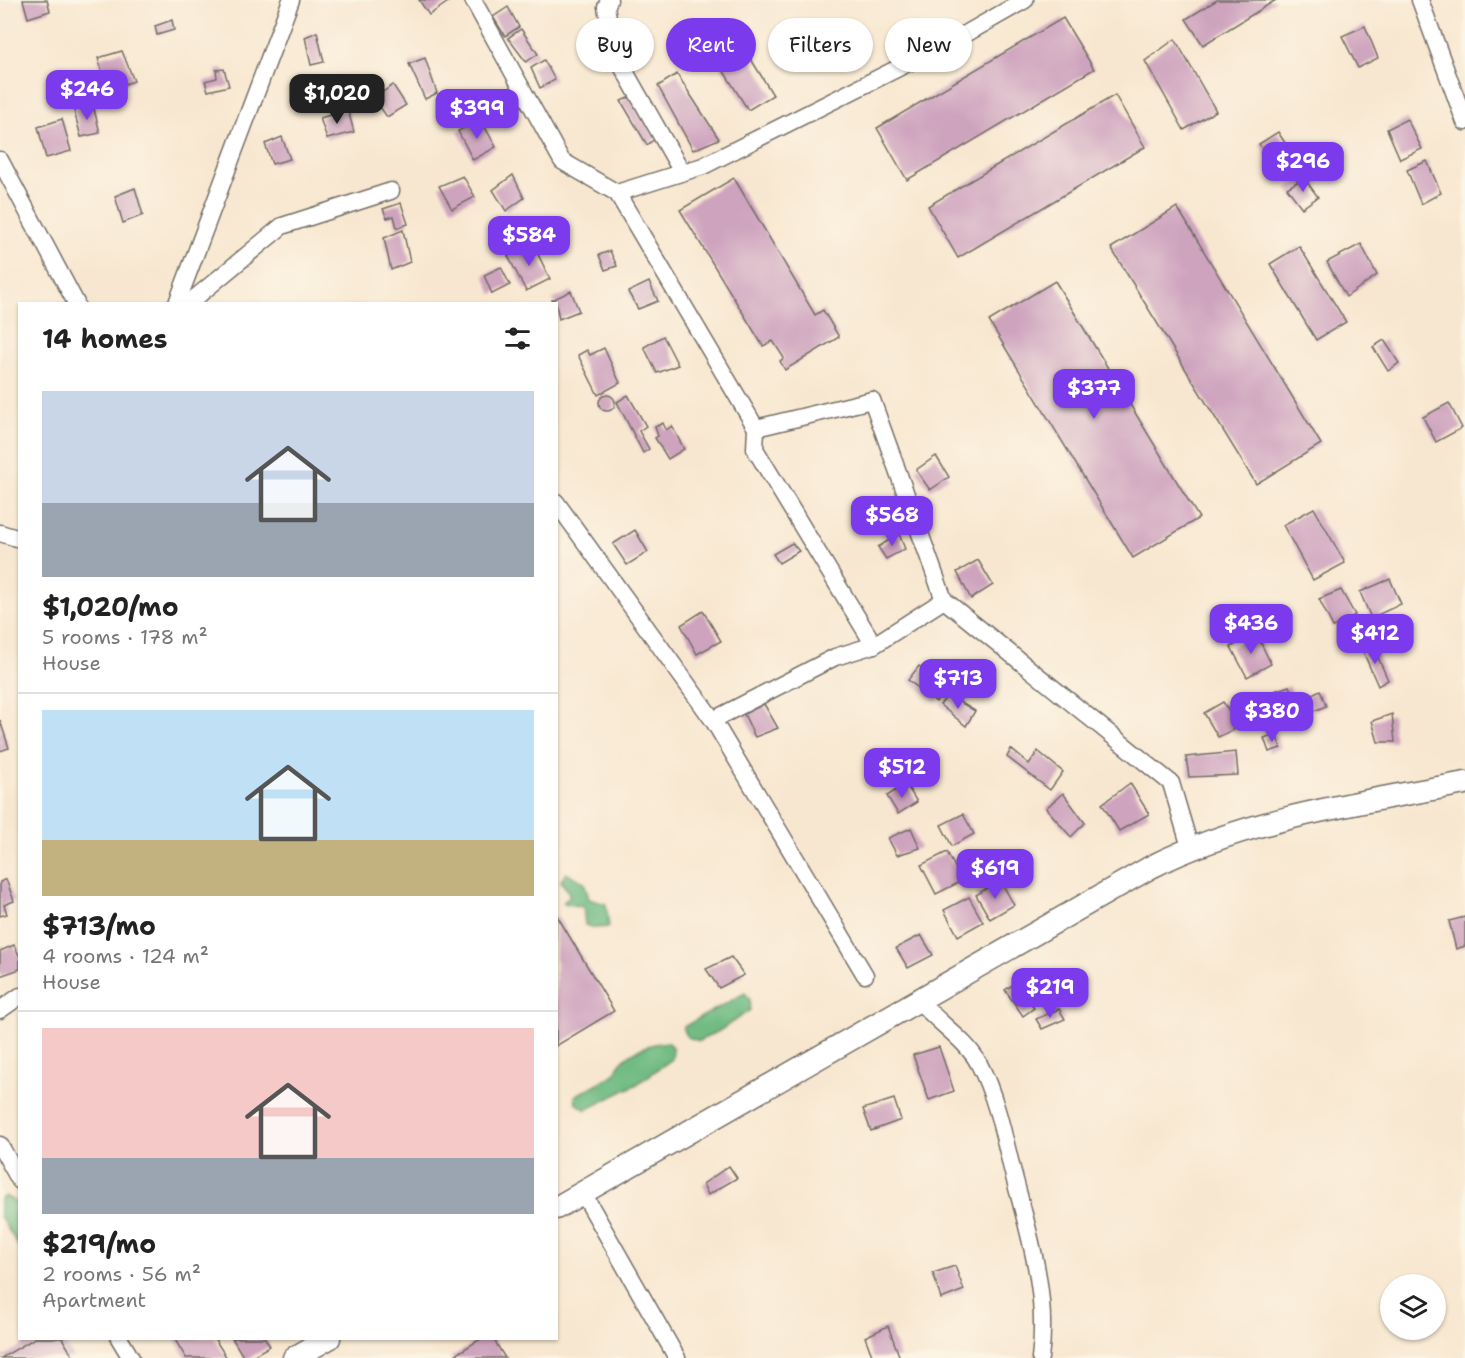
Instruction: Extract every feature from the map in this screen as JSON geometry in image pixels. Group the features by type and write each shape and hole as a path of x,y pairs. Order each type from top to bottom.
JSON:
{"street":[{"path":"177,302 291,0"},
{"path":"473,0 562,162 617,193 756,428 755,449 874,645"},
{"path":"609,0 606,7 615,54 682,172"},
{"path":"617,193 703,166 962,36 1025,0"},
{"path":"1420,0 1465,122"},
{"path":"0,160 75,302"},
{"path":"190,302 282,226 391,191"},
{"path":"756,428 872,400 944,600 1171,783 1190,848"},
{"path":"558,505 713,720 865,975"},
{"path":"0,533 18,538"},
{"path":"713,720 835,657 874,645 944,600"},
{"path":"558,1207 1151,867 1190,848 1237,831 1361,802 1465,783"},
{"path":"0,1010 18,997"},
{"path":"919,1000 933,1018 978,1063 1003,1131 1038,1268 1043,1336 1040,1358"},
{"path":"0,1145 18,1177"},
{"path":"583,1193 677,1358"},
{"path":"120,1340 132,1358"},
{"path":"294,1358 326,1340"}],"green space":[{"path":"566,873 584,882 589,899 606,904 609,927 594,928 585,925 583,907 563,903 570,895 561,881"},
{"path":"745,993 750,1000 750,1010 719,1031 699,1041 687,1037 683,1027"},
{"path":"668,1042 673,1049 672,1059 637,1084 586,1110 576,1103 575,1096 615,1074 629,1055 644,1047"},
{"path":"5,1196 18,1203 18,1245 0,1216 0,1199"}],"building":[{"path":"23,0 47,0 50,11 28,18"},
{"path":"419,0 451,0 429,15"},
{"path":"1217,0 1276,0 1203,45 1186,19"},
{"path":"508,7 519,27 505,36 493,17"},
{"path":"1063,18 1094,69 907,180 877,128"},
{"path":"172,20 174,30 157,35 155,26"},
{"path":"1365,26 1378,58 1358,68 1342,36"},
{"path":"521,29 538,54 526,62 508,38"},
{"path":"317,32 324,62 311,65 305,37"},
{"path":"1175,39 1216,111 1184,130 1145,61"},
{"path":"122,51 134,81 107,90 98,58"},
{"path":"425,58 437,93 425,99 409,64"},
{"path":"544,60 555,80 540,88 531,68"},
{"path":"756,67 773,95 748,110 724,72 756,72"},
{"path":"224,69 229,86 208,91 205,81 217,78 216,70"},
{"path":"677,74 719,139 693,150 658,86"},
{"path":"393,85 406,105 387,117 374,98"},
{"path":"1115,95 1145,147 958,258 928,206"},
{"path":"630,97 656,138 647,145 621,101"},
{"path":"93,105 100,133 81,137 74,111"},
{"path":"348,110 354,132 327,139 320,118"},
{"path":"62,119 71,151 46,158 38,127"},
{"path":"1407,119 1422,149 1400,159 1387,129"},
{"path":"481,120 496,147 473,160 458,131"},
{"path":"1278,132 1294,157 1275,169 1259,144"},
{"path":"282,137 290,159 272,164 265,144"},
{"path":"1427,161 1441,193 1421,204 1407,170"},
{"path":"513,175 524,198 506,211 493,190"},
{"path":"463,176 475,197 452,209 439,186"},
{"path":"734,178 815,315 823,310 839,337 785,370 780,361 784,358 773,341 763,346 680,210"},
{"path":"1304,178 1318,197 1302,208 1287,188"},
{"path":"135,188 143,215 123,223 115,196"},
{"path":"401,203 408,224 397,228 394,216 387,218 383,209"},
{"path":"1177,207 1321,444 1256,484 1111,248"},
{"path":"403,230 410,262 391,270 384,238"},
{"path":"532,242 550,279 526,291 508,256"},
{"path":"1361,244 1377,275 1346,297 1327,262"},
{"path":"1299,246 1346,322 1316,340 1270,264"},
{"path":"610,251 617,266 605,270 599,255"},
{"path":"501,267 510,285 492,294 484,275"},
{"path":"1055,281 1199,518 1133,558 989,321"},
{"path":"649,282 658,301 638,309 628,292"},
{"path":"571,291 579,311 559,319 558,302 552,300"},
{"path":"663,336 678,365 657,373 644,347"},
{"path":"1384,340 1399,363 1388,371 1373,347"},
{"path":"604,348 620,383 598,395 578,355 587,350 590,355"},
{"path":"607,395 615,403 607,411 599,403"},
{"path":"628,395 646,426 639,431 649,449 643,453 617,402"},
{"path":"1449,403 1462,428 1436,442 1423,417"},
{"path":"663,423 666,430 672,426 684,449 668,459 655,438 658,436 655,427"},
{"path":"936,456 949,477 930,490 916,470"},
{"path":"1314,508 1345,563 1313,580 1283,525"},
{"path":"635,530 648,552 627,565 613,544"},
{"path":"899,534 905,549 886,559 878,547"},
{"path":"792,543 799,551 779,563 773,554"},
{"path":"978,560 993,585 971,599 957,572"},
{"path":"1390,579 1401,604 1371,618 1360,592"},
{"path":"1341,590 1355,615 1333,627 1319,599"},
{"path":"703,611 721,641 697,654 681,625"},
{"path":"1256,633 1271,664 1247,677 1231,647"},
{"path":"1372,644 1388,680 1378,686 1362,649"},
{"path":"919,666 946,687 936,702 908,680"},
{"path":"1289,686 1300,713 1279,722 1269,693"},
{"path":"1320,690 1326,706 1314,711 1308,696"},
{"path":"948,695 975,711 966,726 940,705"},
{"path":"1223,702 1239,727 1218,737 1204,713"},
{"path":"764,704 778,728 755,737 744,714"},
{"path":"1392,714 1395,742 1378,742 1372,721"},
{"path":"0,720 9,748 0,751"},
{"path":"1276,734 1281,748 1269,752 1264,738"},
{"path":"1011,749 1029,764 1038,751 1063,772 1050,790 1007,757"},
{"path":"1236,752 1238,775 1189,777 1186,757"},
{"path":"1130,783 1149,814 1119,831 1102,804"},
{"path":"906,784 917,802 898,814 887,796"},
{"path":"1063,793 1085,823 1071,837 1046,808"},
{"path":"963,814 974,834 952,846 941,825"},
{"path":"911,828 920,848 897,855 888,838"},
{"path":"947,852 962,881 936,894 921,865"},
{"path":"6,879 14,901 4,905 7,914 0,916 0,882"},
{"path":"1000,880 1014,905 990,919 976,895"},
{"path":"969,897 983,922 958,936 944,910"},
{"path":"558,917 614,1011 558,1045"},
{"path":"1465,917 1465,946 1456,949 1449,921"},
{"path":"921,935 933,955 908,968 896,948"},
{"path":"14,945 18,953 18,970 0,976 0,951"},
{"path":"731,957 744,975 719,988 706,969"},
{"path":"1017,982 1034,1008 1023,1016 1005,990"},
{"path":"1059,1009 1065,1019 1042,1029 1036,1019"},
{"path":"939,1047 954,1091 929,1100 913,1055"},
{"path":"894,1099 901,1120 871,1131 863,1109"},
{"path":"729,1166 737,1178 708,1195 703,1184"},
{"path":"955,1266 964,1290 941,1299 933,1273"},
{"path":"888,1326 900,1358 873,1358 865,1337"},
{"path":"32,1340 63,1340 74,1358 1,1358"},
{"path":"175,1340 215,1340 227,1358 186,1358"},
{"path":"233,1340 266,1340 270,1346 249,1358 244,1358"},
{"path":"479,1340 494,1340 505,1358 450,1358"}]}
